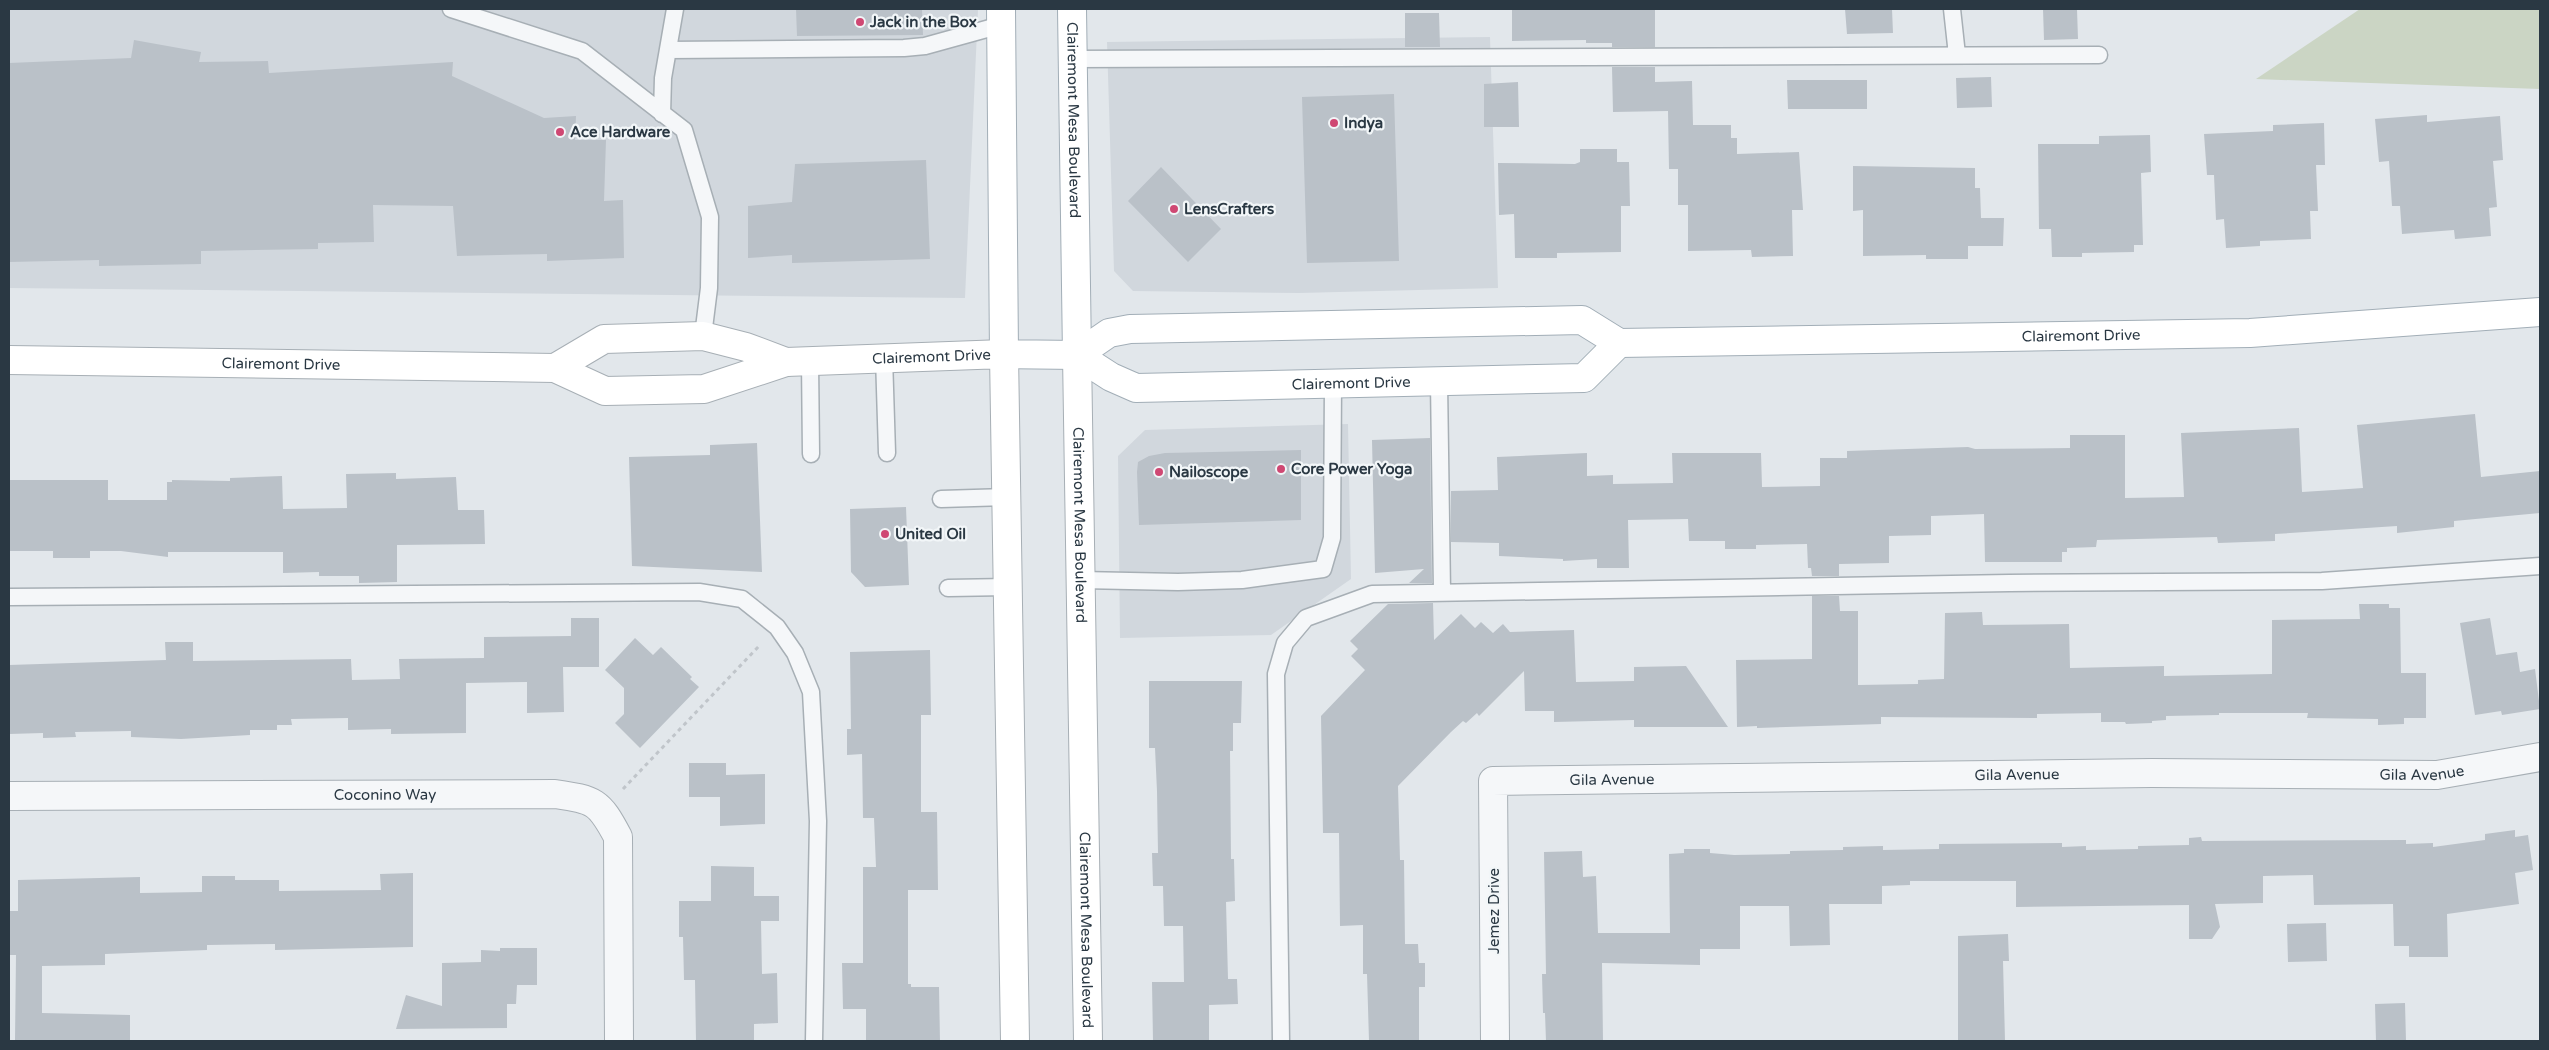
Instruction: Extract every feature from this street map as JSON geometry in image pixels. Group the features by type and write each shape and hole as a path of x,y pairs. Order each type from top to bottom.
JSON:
{"main road":[{"name":"Clairemont Mesa Boulevard","path":"1072,9 1088,1041"},
{"path":"1001,17 1014,1041"},
{"name":"Clairemont Drive","path":"9,360 555,368 605,391 704,389 798,361 884,356 1077,355 1110,377 1136,388 1584,378 1619,343 2250,333 2540,312"},
{"path":"1077,355 1109,333 1130,329 1582,320 1619,343"},
{"name":"Clairemont Drive","path":"555,368 604,339 703,336 798,361"}],"street":[{"name":"Gila Avenue","path":"1492,781 2152,773 2437,775 2540,757"},
{"name":"Jemez Drive","path":"1492,781 1494,1041"},
{"name":"Coconino Way","path":"9,796 555,794 582,798 604,810"},
{"path":"604,810 618,837 619,1041"}],"lane":[{"path":"452,9 582,52 684,130 710,217 709,288 703,336"},
{"path":"662,114 663,78 675,9"},
{"path":"1952,9 1957,55"},
{"path":"668,50 904,48 926,46 1001,17"},
{"path":"1074,58 1656,58 2099,55"},
{"path":"884,356 887,453"},
{"path":"798,361 812,454"},
{"path":"1439,382 1442,592"},
{"path":"1081,580 1178,582 1242,580 1323,570 1332,538 1333,384"},
{"path":"941,499 1007,497"},
{"path":"1280,1041 1276,674 1285,643 1306,618 1372,594 1980,583 2322,581 2540,566"},
{"path":"948,588 1008,587"},
{"path":"9,598 699,592 742,599 777,627 795,653 811,692 818,821 814,1041"}],"path":[{"path":"604,810 777,627"}],"shaded area":[{"path":"9,9 978,9 965,298 9,288"},
{"path":"1490,37 1498,288 1299,293 1133,291 1114,271 1107,42"},
{"path":"1348,424 1351,579 1271,635 1120,638 1118,456 1145,430"}],"green space":[{"path":"2360,9 2540,9 2540,89 2256,79"}],"building":[{"name":"Jack in the Box","path":"796,9 922,9 923,35 797,36"},
{"path":"1512,9 1655,9 1655,47 1612,47 1612,43 1586,43 1586,40 1512,41"},
{"path":"1845,9 1892,9 1893,33 1847,34"},
{"path":"2043,9 2077,9 2078,39 2044,40"},
{"path":"1405,13 1439,13 1440,47 1405,47"},
{"path":"134,40 201,52 199,62 268,61 269,73 453,62 452,76 544,118 576,116 575,140 606,140 604,201 623,200 624,258 547,261 547,254 457,256 453,206 373,205 374,242 318,243 318,249 201,251 201,264 99,266 99,260 9,262 9,63 131,58"},
{"path":"1612,67 1655,67 1655,82 1692,81 1693,125 1731,125 1731,138 1737,138 1737,154 1799,152 1803,210 1792,210 1793,256 1752,257 1751,250 1688,251 1688,205 1678,205 1678,169 1669,169 1668,111 1613,112"},
{"path":"1991,77 1992,107 1957,108 1956,78"},
{"path":"1787,80 1867,80 1867,109 1788,109"},
{"path":"1518,82 1519,127 1484,127 1484,84"},
{"path":"1394,94 1399,261 1307,263 1302,97"},
{"path":"2427,115 2427,122 2500,116 2503,160 2493,161 2497,207 2489,208 2491,236 2455,239 2454,230 2402,234 2400,206 2392,206 2389,161 2379,162 2375,119"},
{"path":"2324,123 2325,165 2316,165 2318,211 2310,211 2311,239 2260,241 2260,246 2226,248 2224,219 2216,220 2214,175 2207,175 2204,134 2273,131 2273,125"},
{"path":"2150,135 2151,172 2141,173 2143,245 2134,245 2134,252 2082,253 2082,257 2052,257 2051,229 2039,229 2038,144 2099,144 2099,136"},
{"path":"1580,149 1617,149 1617,162 1629,162 1630,206 1621,206 1621,252 1557,253 1557,258 1515,258 1514,214 1499,215 1498,163 1575,164 1580,162"},
{"path":"926,160 930,259 792,263 792,255 748,258 748,206 792,202 795,164"},
{"path":"1853,166 1975,168 1975,188 1980,188 1981,218 2004,218 2003,246 1968,246 1968,259 1926,259 1926,255 1863,256 1863,210 1853,211"},
{"path":"1161,167 1221,229 1188,262 1128,201"},
{"path":"2475,414 2481,477 2540,471 2540,513 2454,521 2454,527 2397,533 2397,526 2275,534 2275,541 2218,543 2217,537 2097,540 2096,547 2067,548 2067,552 2062,552 2062,562 1985,562 1984,514 1931,516 1931,535 1889,536 1889,563 1839,564 1839,576 1812,576 1811,568 1808,568 1807,544 1756,545 1756,549 1725,549 1725,541 1689,541 1688,519 1628,520 1629,568 1597,568 1597,559 1563,561 1563,559 1499,556 1499,543 1451,542 1451,491 1498,490 1497,457 1587,453 1587,476 1613,475 1613,484 1673,483 1672,453 1761,453 1762,487 1820,486 1820,458 1847,458 1847,451 1968,447 1975,449 2070,448 2070,435 2125,435 2125,498 2184,497 2181,433 2299,428 2302,492 2363,488 2357,425"},
{"path":"1430,438 1432,583 1409,583 1424,569 1375,573 1372,440"},
{"path":"757,443 762,572 632,566 629,457 710,455 710,445"},
{"path":"1301,450 1301,520 1139,525 1138,462 1149,456 1165,453"},
{"path":"396,473 396,479 456,477 458,510 484,510 485,544 397,545 397,582 359,583 359,576 319,576 319,572 283,573 283,552 168,552 168,557 121,551 90,551 90,558 53,558 53,551 9,551 9,480 108,480 108,500 167,500 167,482 172,482 172,480 230,481 230,478 282,476 283,509 347,508 346,474"},
{"path":"906,507 909,585 865,587 851,572 850,509"},
{"path":"1812,596 1839,596 1840,611 1858,611 1858,685 1918,684 1918,680 1944,679 1945,613 1982,612 1983,625 2069,624 2070,668 2164,666 2164,676 2272,674 2272,620 2360,619 2359,604 2389,604 2389,608 2400,608 2401,673 2426,673 2426,718 2404,718 2404,724 2378,725 2378,719 2307,718 2308,713 2219,713 2219,715 2166,716 2166,720 2152,721 2152,723 2126,724 2125,722 2101,722 2101,713 2037,714 2037,718 1881,717 1881,724 1737,727 1736,660 1812,659"},
{"path":"1433,603 1434,640 1461,614 1475,628 1481,622 1493,633 1503,624 1510,632 1574,630 1576,682 1634,681 1634,667 1686,666 1728,727 1634,727 1634,720 1554,722 1554,711 1525,711 1524,671 1479,716 1477,713 1466,723 1463,721 1398,786 1400,860 1404,860 1405,944 1418,944 1419,963 1425,963 1425,987 1419,987 1419,1041 1369,1041 1367,974 1363,974 1363,925 1340,926 1339,833 1323,833 1321,716 1365,670 1351,656 1358,649 1350,641 1388,604"},
{"path":"571,618 599,618 599,667 563,667 564,712 527,713 527,682 466,683 466,733 391,734 391,729 348,730 348,718 291,719 292,725 277,725 277,730 250,730 250,735 181,739 131,737 131,731 75,732 76,737 43,738 43,733 9,734 9,665 166,660 165,642 193,642 193,661 351,659 352,680 400,679 399,659 484,658 484,637 571,636"},
{"path":"2490,618 2496,655 2517,652 2520,672 2535,669 2540,709 2502,715 2501,711 2475,715 2460,623"},
{"path":"635,638 653,655 661,647 692,677 690,679 699,687 640,748 615,723 624,714 624,688 605,670"},
{"path":"930,650 931,715 921,715 921,812 937,812 938,890 908,890 908,984 911,984 911,987 939,987 940,1041 866,1041 866,1009 843,1009 842,963 863,963 863,867 876,867 874,818 863,818 862,754 847,755 847,729 851,729 850,652"},
{"path":"1149,681 1242,681 1241,723 1233,723 1233,751 1230,751 1231,859 1234,859 1235,901 1226,902 1228,979 1237,979 1238,1004 1209,1005 1209,1041 1153,1041 1152,982 1184,982 1183,926 1164,926 1163,886 1153,886 1152,853 1158,853 1157,791 1155,748 1149,748"},
{"path":"689,763 726,763 726,775 765,774 765,824 720,826 720,797 689,797"},
{"path":"2515,830 2515,837 2528,835 2533,870 2515,873 2519,904 2447,914 2448,957 2409,957 2409,946 2394,946 2393,904 2314,905 2313,875 2263,876 2263,903 2215,904 2220,927 2212,939 2189,939 2189,905 2016,907 2016,881 1910,881 1910,885 1882,886 1882,904 1829,904 1830,945 1790,946 1789,906 1740,906 1740,949 1700,949 1700,965 1602,963 1603,1041 1546,1041 1542,974 1546,974 1544,852 1582,851 1583,877 1596,876 1598,933 1670,933 1669,854 1684,853 1684,849 1710,849 1710,853 1734,855 1790,854 1790,851 1843,850 1843,847 1883,846 1883,850 1939,849 1939,844 2062,843 2062,847 2086,846 2086,850 2138,849 2138,846 2189,845 2189,838 2201,837 2202,841 2406,840 2406,844 2433,843 2433,847 2485,840 2485,834"},
{"path":"711,866 754,867 754,896 779,896 779,921 761,921 762,974 777,973 778,1023 754,1024 754,1041 696,1041 695,980 684,980 683,937 679,937 679,901 711,901"},
{"path":"413,873 413,947 275,950 275,944 207,945 207,950 105,954 105,965 42,966 42,1013 130,1015 130,1041 15,1041 16,955 9,955 9,911 18,911 18,880 140,877 140,893 202,892 202,876 235,876 235,880 279,880 279,891 381,890 380,874"},
{"path":"2326,923 2327,961 2288,962 2287,924"},
{"path":"2008,934 2009,961 2003,961 2005,1041 1958,1041 1958,936"},
{"path":"500,948 537,948 537,985 517,985 516,1004 507,1004 507,1028 396,1029 406,995 442,1006 442,963 481,962 481,950 500,951"},
{"path":"2405,1003 2406,1041 2376,1041 2375,1004"}],"place":[{"name":"Jack in the Box","path":"860,22"},
{"name":"Indya","path":"1334,123"},
{"name":"Ace Hardware","path":"560,132"},
{"name":"LensCrafters","path":"1174,209"},
{"name":"Core Power Yoga","path":"1281,469"},
{"name":"Nailoscope","path":"1159,472"},
{"name":"United Oil","path":"885,534"}]}
